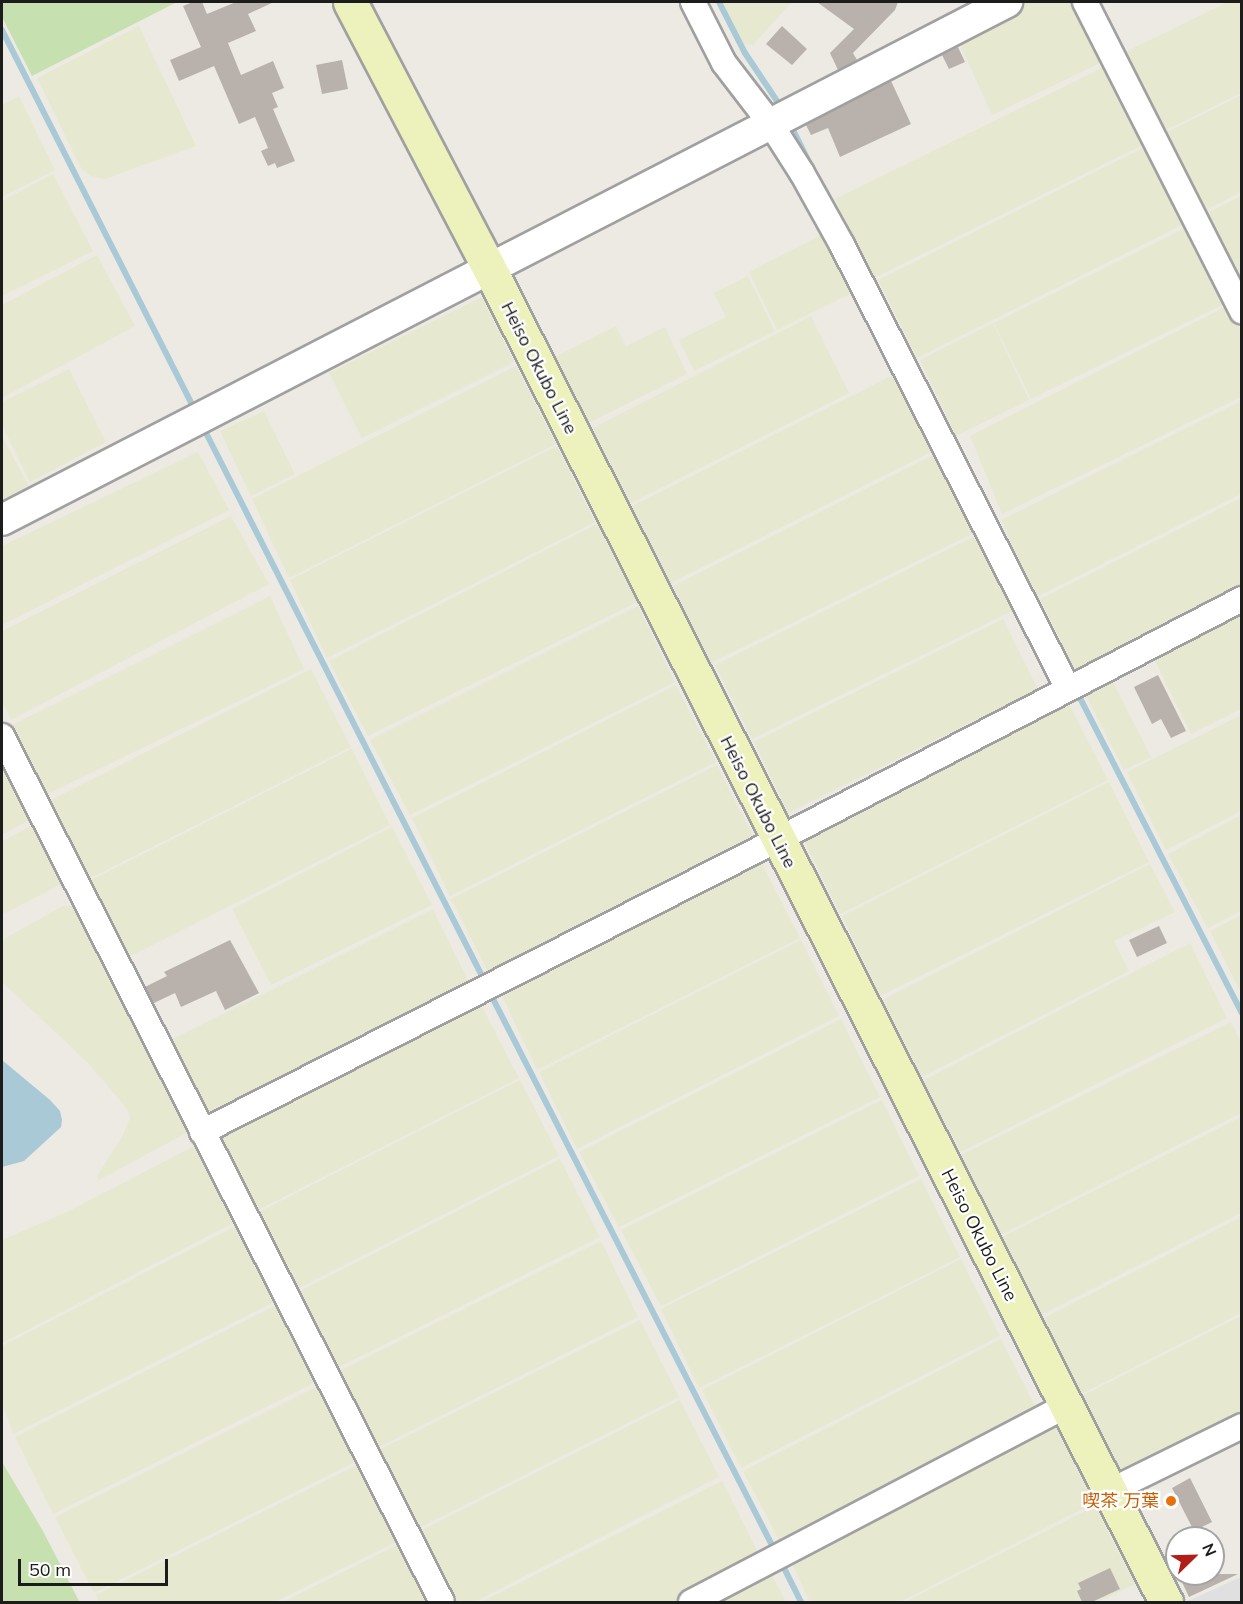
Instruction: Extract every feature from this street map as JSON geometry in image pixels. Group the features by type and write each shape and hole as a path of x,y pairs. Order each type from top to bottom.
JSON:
{"main road":[{"name":"Heiso Okubo Line","path":"350,2 489,268 777,840 1166,1602"}],"street":[{"path":"693,2 724,63 770,123 802,173 842,245 1068,689"},
{"path":"2,520 1007,2"},
{"path":"1085,2 1242,311"},
{"path":"202,1132 777,840 1242,599"},
{"path":"2,736 442,1602"},
{"path":"691,1602 1066,1406"},
{"path":"1110,1491 1242,1426"}],"green space":[{"path":"2,2 177,2 32,76 2,17"},
{"path":"722,2 792,2 753,45 743,44"},
{"path":"1028,2 1075,2 1104,61 992,115 957,38"},
{"path":"1228,2 1241,2 1241,93 1162,132 1123,53"},
{"path":"139,26 196,146 105,179 93,177 82,170 37,78"},
{"path":"1110,64 1149,142 874,278 835,199"},
{"path":"1241,95 1241,192 1202,212 1163,134"},
{"path":"19,96 55,170 2,197 2,105"},
{"path":"1149,145 1188,222 917,358 878,280"},
{"path":"53,174 93,251 2,296 2,201"},
{"path":"1241,196 1241,291 1203,215"},
{"path":"1193,224 1230,301 1031,399 994,323"},
{"path":"829,231 858,290 777,330 749,272"},
{"path":"97,255 135,326 2,398 2,305"},
{"path":"748,276 775,331 694,371 679,340 726,317 714,293"},
{"path":"482,297 514,362 362,438 329,373"},
{"path":"1229,305 1241,331 1241,397 1002,514 970,436"},
{"path":"811,316 849,393 629,504 591,429"},
{"path":"993,323 1029,400 956,436 920,360"},
{"path":"616,326 626,346 665,327 687,374 585,425 553,358"},
{"path":"516,366 556,444 289,578 252,499"},
{"path":"69,369 106,442 30,482 2,425 2,402"},
{"path":"899,372 937,449 669,584 630,507"},
{"path":"1241,401 1241,494 1036,597 1001,520"},
{"path":"264,411 295,474 251,496 220,431"},
{"path":"2,437 29,486 2,500"},
{"path":"557,446 595,522 327,658 290,580"},
{"path":"198,452 229,510 2,625 2,546"},
{"path":"939,452 978,531 711,663 673,586"},
{"path":"1241,498 1241,586 1075,669 1040,599"},
{"path":"231,516 269,584 11,720 2,702 2,631"},
{"path":"597,524 637,602 368,736 329,661"},
{"path":"979,534 1016,609 752,739 715,665"},
{"path":"270,596 304,669 46,795 12,725"},
{"path":"638,606 675,682 410,815 370,740"},
{"path":"1241,610 1241,709 1191,734 1152,655"},
{"path":"1003,619 1038,689 788,813 754,742"},
{"path":"311,669 351,747 84,881 47,802"},
{"path":"1111,678 1151,757 1124,770 1084,692"},
{"path":"676,685 716,762 450,896 412,818"},
{"path":"1068,702 1108,780 840,914 802,836"},
{"path":"1241,715 1241,811 1166,850 1127,772"},
{"path":"352,749 390,825 123,960 85,883"},
{"path":"2,765 29,820 2,835"},
{"path":"717,765 756,842 491,978 451,899"},
{"path":"1109,782 1149,862 880,996 842,916"},
{"path":"1241,815 1241,911 1208,928 1168,854"},
{"path":"35,824 63,883 2,915 2,841"},
{"path":"392,827 432,905 271,985 232,909"},
{"path":"760,860 800,938 537,1070 500,991"},
{"path":"1150,864 1175,912 1114,941 1129,971 920,1078 880,1001"},
{"path":"63,906 74,906 126,1000 190,1131 99,1180 97,1176 120,1140 130,1119 128,1110 88,1063 2,982 2,940"},
{"path":"433,909 470,985 206,1118 165,1043"},
{"path":"1241,915 1241,993 1210,931"},
{"path":"801,940 839,1016 577,1149 539,1072"},
{"path":"1190,943 1227,1018 961,1152 922,1081"},
{"path":"479,1001 519,1078 252,1213 215,1133"},
{"path":"841,1019 880,1097 619,1227 579,1152"},
{"path":"1231,1022 1241,1042 1241,1113 998,1236 961,1155"},
{"path":"520,1080 559,1156 291,1292 253,1215"},
{"path":"882,1100 919,1176 661,1306 621,1230"},
{"path":"1241,1117 1241,1213 1041,1315 1000,1238"},
{"path":"200,1143 237,1221 2,1343 2,1240 67,1212"},
{"path":"560,1159 600,1237 331,1371 292,1295"},
{"path":"921,1179 960,1257 699,1388 661,1309"},
{"path":"1241,1217 1241,1313 1081,1394 1044,1318"},
{"path":"238,1225 276,1301 13,1434 2,1403 2,1346"},
{"path":"601,1241 638,1317 373,1450 333,1374"},
{"path":"961,1259 1000,1336 741,1468 702,1390"},
{"path":"278,1304 318,1381 53,1514 15,1437"},
{"path":"1241,1316 1241,1416 1122,1476 1082,1396"},
{"path":"640,1320 679,1397 413,1531 375,1452"},
{"path":"1001,1339 1040,1416 783,1548 743,1471"},
{"path":"320,1385 359,1460 94,1593 55,1517"},
{"path":"680,1400 719,1477 474,1602 449,1602 414,1534"},
{"path":"1055,1426 1094,1503 900,1602 810,1602 791,1561"},
{"path":"2,1462 43,1531 79,1601 2,1602"},
{"path":"361,1463 400,1540 275,1602 99,1602 96,1595"},
{"path":"722,1481 761,1558 674,1602 481,1602"},
{"path":"1095,1506 1135,1584 1098,1602 905,1602"},
{"path":"401,1543 431,1602 283,1602"},
{"path":"771,1573 786,1602 711,1602"}],"shaded area":[{"path":"1241,1577 1241,1602 1188,1602 1225,1586"}],"water":[{"path":"2,1060 50,1100 60,1111 62,1120 61,1127 24,1161 2,1167"}],"building":[{"path":"193,2 202,2 207,14 236,2 274,2 248,14 256,31 228,43 241,75 273,61 284,88 272,93 278,107 273,109 295,161 277,168 275,163 268,166 261,151 268,148 255,117 239,124 214,66 179,81 170,60 201,47 183,6"},
{"path":"817,2 898,2 895,10 853,53 857,60 838,70 830,53 854,29"},
{"path":"782,26 807,49 792,65 766,44"},
{"path":"958,47 965,62 949,69 942,55"},
{"path":"342,60 348,89 322,94 316,65"},
{"path":"891,81 911,124 840,157 828,128 811,135 806,125"},
{"path":"1158,675 1186,731 1171,738 1161,719 1152,724 1134,687"},
{"path":"1159,926 1167,943 1137,957 1129,940"},
{"path":"230,940 259,993 225,1010 216,991 181,1007 175,993 154,1003 145,987 167,976 164,972"},
{"path":"1190,1478 1212,1522 1204,1526 1191,1526 1172,1488"},
{"path":"1110,1568 1120,1589 1092,1602 1082,1602 1077,1591 1081,1589 1078,1583"},
{"path":"1225,1574 1238,1574 1225,1580"},
{"path":"1184,1586 1212,1586 1189,1597"}],"waterway":[{"path":"719,2 745,53 783,110"},
{"path":"2,30 196,412"},
{"path":"790,124 812,168"},
{"path":"203,427 485,982"},
{"path":"1081,700 1242,1013"},
{"path":"489,991 775,1551"},
{"path":"780,1560 801,1602"}],"place":[{"name":"喫茶 万葉","path":"1171,1501"}]}
